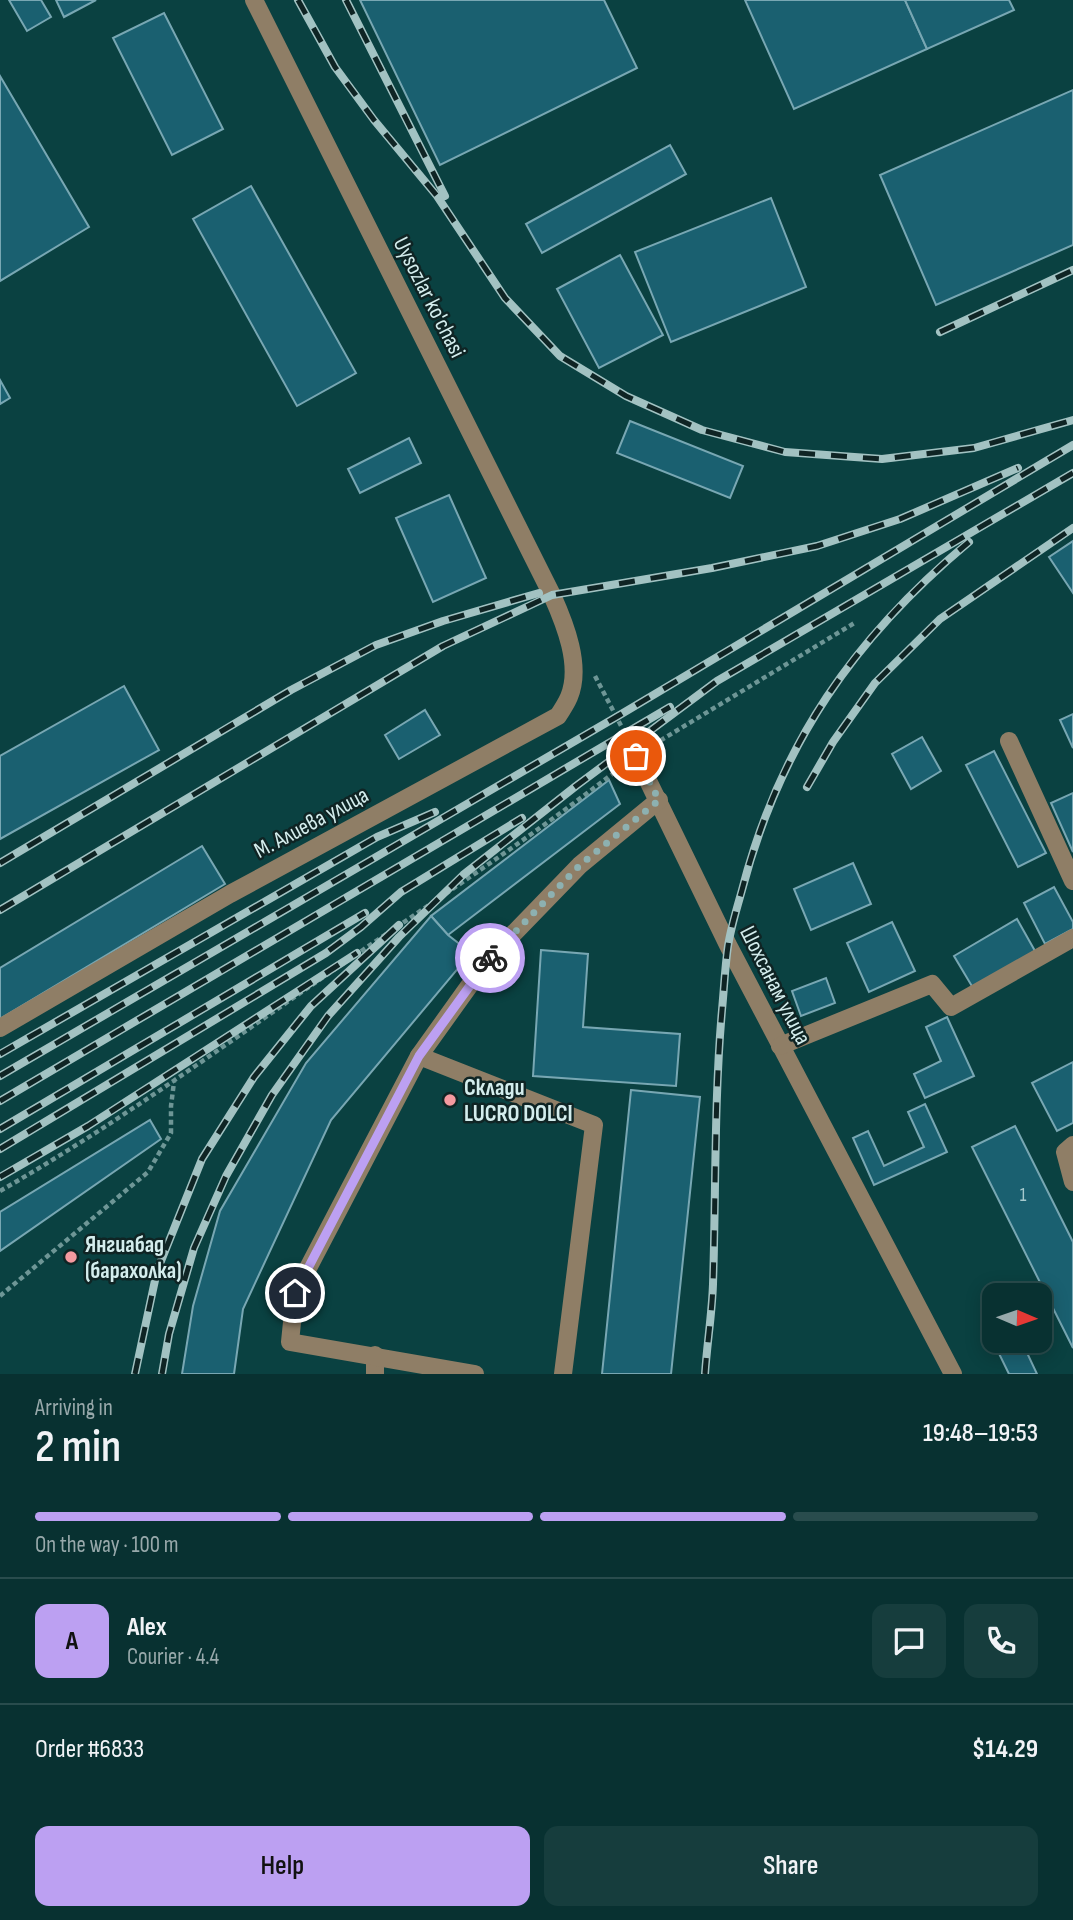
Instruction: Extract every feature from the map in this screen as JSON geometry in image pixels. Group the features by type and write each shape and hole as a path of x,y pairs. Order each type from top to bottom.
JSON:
{"street":[{"name":"Uysozlar ko'chasi","path":"254,0 562,616"},
{"name":"М. Алиева улица","path":"0,1028 230,894 558,716 570,695 573,673 570,645 562,616"},
{"path":"1009,741 1073,881"},
{"name":"Шохсанам улица","path":"636,756 728,945 953,1374"},
{"path":"475,1374 290,1342 295,1293 419,1056 487,961 580,865 659,800"},
{"path":"780,1046 932,984 951,1007 1073,938"},
{"path":"419,1056 594,1125 563,1374"},
{"path":"1073,1145 1065,1152 1073,1182"},
{"path":"375,1355 375,1374"}],"path":[{"path":"0,1191 72,1150 174,1081 553,821 636,756 856,622"},
{"path":"593,672 618,716 636,756"},
{"path":"0,1296 148,1172 171,1133 174,1081"}],"building":[{"path":"9,0 41,0 51,17 27,31"},
{"path":"56,0 96,0 64,17"},
{"path":"360,0 604,0 637,68 440,165"},
{"path":"745,0 905,0 927,49 794,109"},
{"path":"905,0 1009,0 1014,10 927,49"},
{"path":"164,13 223,129 172,155 113,38"},
{"path":"0,76 89,227 0,281"},
{"path":"1073,90 1073,245 936,305 880,175"},
{"path":"670,145 686,174 542,253 526,224"},
{"path":"251,186 356,373 297,406 193,219"},
{"path":"771,198 806,287 671,342 635,252"},
{"path":"620,255 663,335 599,368 557,289"},
{"path":"0,380 10,398 0,404"},
{"path":"630,421 743,466 730,498 617,453"},
{"path":"409,438 421,463 360,493 348,469"},
{"path":"449,495 486,578 433,602 396,518"},
{"path":"1073,541 1073,593 1049,557"},
{"path":"124,686 159,750 0,839 0,756"},
{"path":"425,710 440,735 399,759 385,735"},
{"path":"1073,714 1073,748 1060,720"},
{"path":"922,737 941,771 911,789 892,754"},
{"path":"994,751 1046,853 1018,867 966,765"},
{"path":"609,780 620,804 448,935 431,916"},
{"path":"1073,793 1073,852 1051,803"},
{"path":"202,846 225,884 0,1019 0,968"},
{"path":"853,863 871,904 811,930 794,889"},
{"path":"1054,887 1073,922 1073,929 1045,944 1024,903"},
{"path":"431,916 448,935 471,953 331,1120 243,1309 234,1374 182,1374 193,1306 220,1211 306,1063"},
{"path":"1017,919 1035,951 973,988 954,956"},
{"path":"892,922 915,971 869,992 847,943"},
{"path":"541,950 588,954 583,1027 680,1034 676,1086 533,1076"},
{"path":"826,978 835,1003 801,1016 792,991"},
{"path":"947,1017 974,1076 925,1098 914,1074 941,1061 926,1027"},
{"path":"1073,1062 1073,1123 1057,1131 1032,1083"},
{"path":"631,1090 700,1097 671,1374 602,1374"},
{"path":"925,1104 947,1152 874,1185 853,1138 868,1131 884,1166 924,1147 908,1112"},
{"path":"150,1120 161,1139 0,1251 0,1212"},
{"path":"1015,1126 1073,1242 1073,1348 1052,1306 1052,1283 1040,1283 972,1147"},
{"path":"999,1353 1027,1353 1037,1374 1009,1374"}],"railway":[{"path":"298,0 335,67 374,120 437,196 505,298 560,356 626,396 702,430 785,452 882,459 974,448 1073,420"},
{"path":"346,0 445,196"},
{"path":"940,332 1073,270"},
{"path":"0,1076 618,716 1073,445"},
{"path":"0,910 443,646 552,595 712,568 817,546 900,519 1018,468"},
{"path":"162,1374 169,1334 194,1248 226,1176 272,1095 328,1016 399,937 463,875 576,786 717,681 1073,473"},
{"path":"807,787 833,742 875,683 940,619 1073,528"},
{"path":"705,1374 712,1295 719,1044 726,962 732,925 758,837 777,788 800,741 827,697 890,616 969,542"},
{"path":"0,863 291,690 376,645 443,621 539,593"},
{"path":"0,1101 670,707"},
{"path":"0,1054 377,837 435,812"},
{"path":"0,1149 326,953 401,892 522,818"},
{"path":"0,1129 365,913"},
{"path":"135,1374 157,1271 202,1159 254,1077 311,1006 399,925"},
{"path":"0,1177 88,1126 357,953"}],"way so far":[{"path":"490,958 580,865 659,800 636,756"}],"place":[{"name":"Склади LUCRO DOLCI","path":"450,1100"},
{"name":"Янгиабад (барахолка)","path":"71,1257"}],"route":[{"path":"295,1293 419,1056 490,958"}]}
